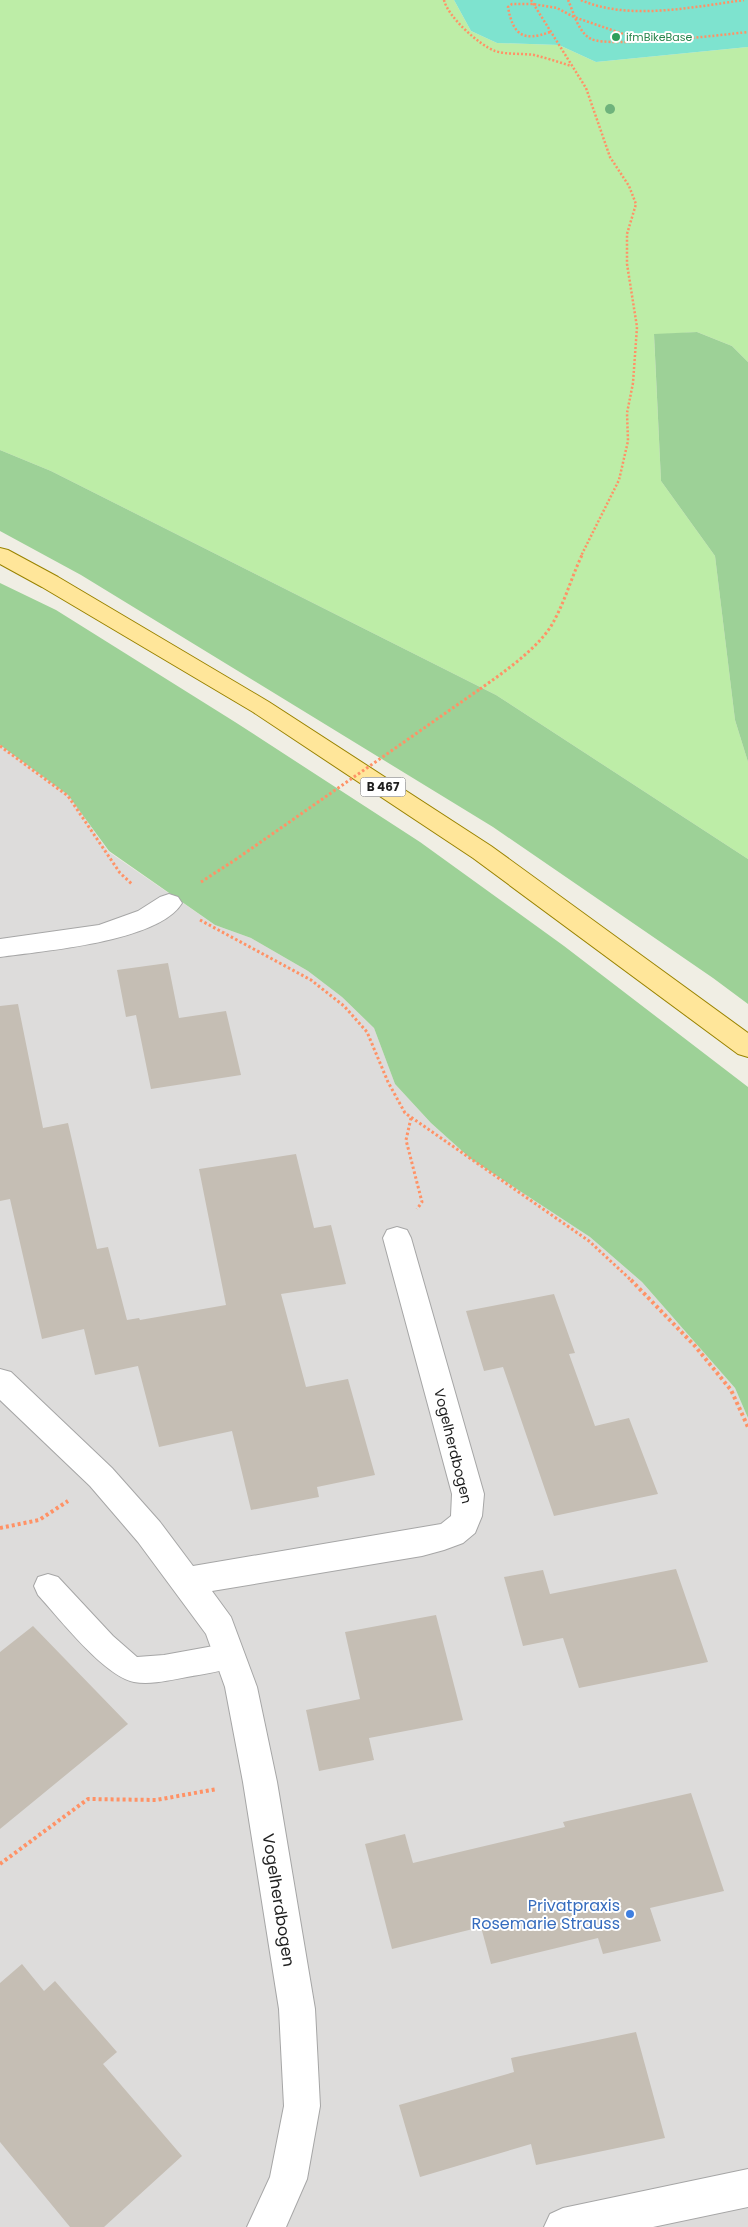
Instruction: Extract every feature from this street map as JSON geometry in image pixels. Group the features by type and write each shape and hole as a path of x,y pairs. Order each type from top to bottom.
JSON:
{"main road":[{"name":"B 467","path":"0,555 59,587 261,707 482,852 748,1047"}],"street":[{"path":"0,948 102,934 148,917 169,903"},
{"name":"Vogelherdbogen","path":"188,1581 422,1542 446,1537 464,1525 469,1512 468,1494 396,1238"},
{"name":"Vogelherdbogen","path":"0,1380 101,1478 150,1532 188,1581 220,1627 241,1686 260,1782 297,2009 302,2106 288,2179 266,2227"},
{"path":"563,2227 748,2188"}],"lane":[{"path":"48,1586 132,1670 154,1669 230,1656"}],"path":[{"path":"444,0 446,8 466,30 486,46 496,51 533,55 572,66"},
{"path":"235,860 513,666 538,641 555,620 570,579 618,480 628,440 626,413 633,383 637,327 627,264 628,234 636,204 629,186 610,158 586,88 531,0"},
{"path":"568,0 574,17 582,31 592,39 611,42 708,37 748,32"},
{"path":"581,0 602,8 634,9 697,6 744,0"},
{"path":"550,32 528,38 521,36 516,32 508,7 512,4 534,4 557,8 574,17 641,40"},
{"path":"0,746 68,796 120,873 139,891 169,903 311,980 344,1006 367,1032 388,1082 405,1113 589,1241 639,1287 695,1346 731,1390 748,1427"},
{"path":"396,1238 422,1202 406,1140 411,1118"},
{"path":"0,1528 39,1520 101,1478"},
{"path":"0,1864 88,1799 156,1800 260,1782"}],"shaded area":[{"name":"ifmBikeBase","path":"454,0 748,0 748,47 596,62 559,45 497,43 471,31"},
{"path":"0,745 68,795 109,852 215,925 251,938 308,971 342,997 374,1028 395,1084 431,1123 471,1159 590,1237 642,1282 735,1388 748,1418 748,2227 0,2227"}],"green space":[{"path":"0,0 454,0 471,31 497,43 559,45 596,62 748,47 748,362 732,346 697,332 654,335 661,481 715,556 735,720 748,762 748,859 496,695 51,471 0,450"},
{"path":"697,332 732,346 748,362 748,762 735,720 715,556 661,481 654,334"},
{"path":"0,450 51,471 496,695 748,859 748,1004 493,827 81,575 0,531"},
{"path":"0,583 56,610 235,722 420,842 564,946 748,1087 748,1418 735,1388 642,1282 590,1237 471,1159 431,1123 395,1084 374,1028 342,997 308,971 251,938 215,925 109,851 68,795 0,745"}],"building":[{"path":"168,963 179,1018 226,1011 241,1075 151,1089 136,1015 126,1017 117,970"},
{"path":"18,1004 43,1128 68,1123 97,1249 108,1247 127,1320 139,1318 140,1320 226,1305 199,1169 296,1154 314,1228 331,1225 346,1284 281,1294 306,1387 348,1379 375,1475 317,1487 319,1497 251,1510 232,1431 159,1447 138,1366 95,1375 84,1329 42,1339 10,1199 0,1201 0,1006"},
{"path":"554,1294 575,1353 569,1354 595,1426 629,1418 658,1494 554,1516 503,1367 484,1371 466,1311"},
{"path":"676,1569 708,1662 579,1688 563,1638 523,1646 504,1577 543,1570 550,1594"},
{"path":"436,1615 463,1720 369,1738 374,1760 319,1771 306,1710 360,1699 345,1632"},
{"path":"33,1626 128,1724 0,1829 0,1652"},
{"path":"691,1793 724,1891 650,1908 661,1941 603,1954 598,1938 491,1964 481,1927 392,1949 365,1844 405,1834 413,1863 565,1827 563,1822"},
{"path":"22,1964 44,1991 55,1981 117,2052 103,2064 182,2156 104,2227 70,2227 0,2142 0,1983"},
{"path":"636,2032 665,2138 536,2165 531,2144 420,2177 399,2105 514,2072 511,2058"}],"place":[{"name":"ifmBikeBase","path":"616,37"},
{"name":"Privatpraxis Rosemarie Strauss","path":"630,1914"}]}
